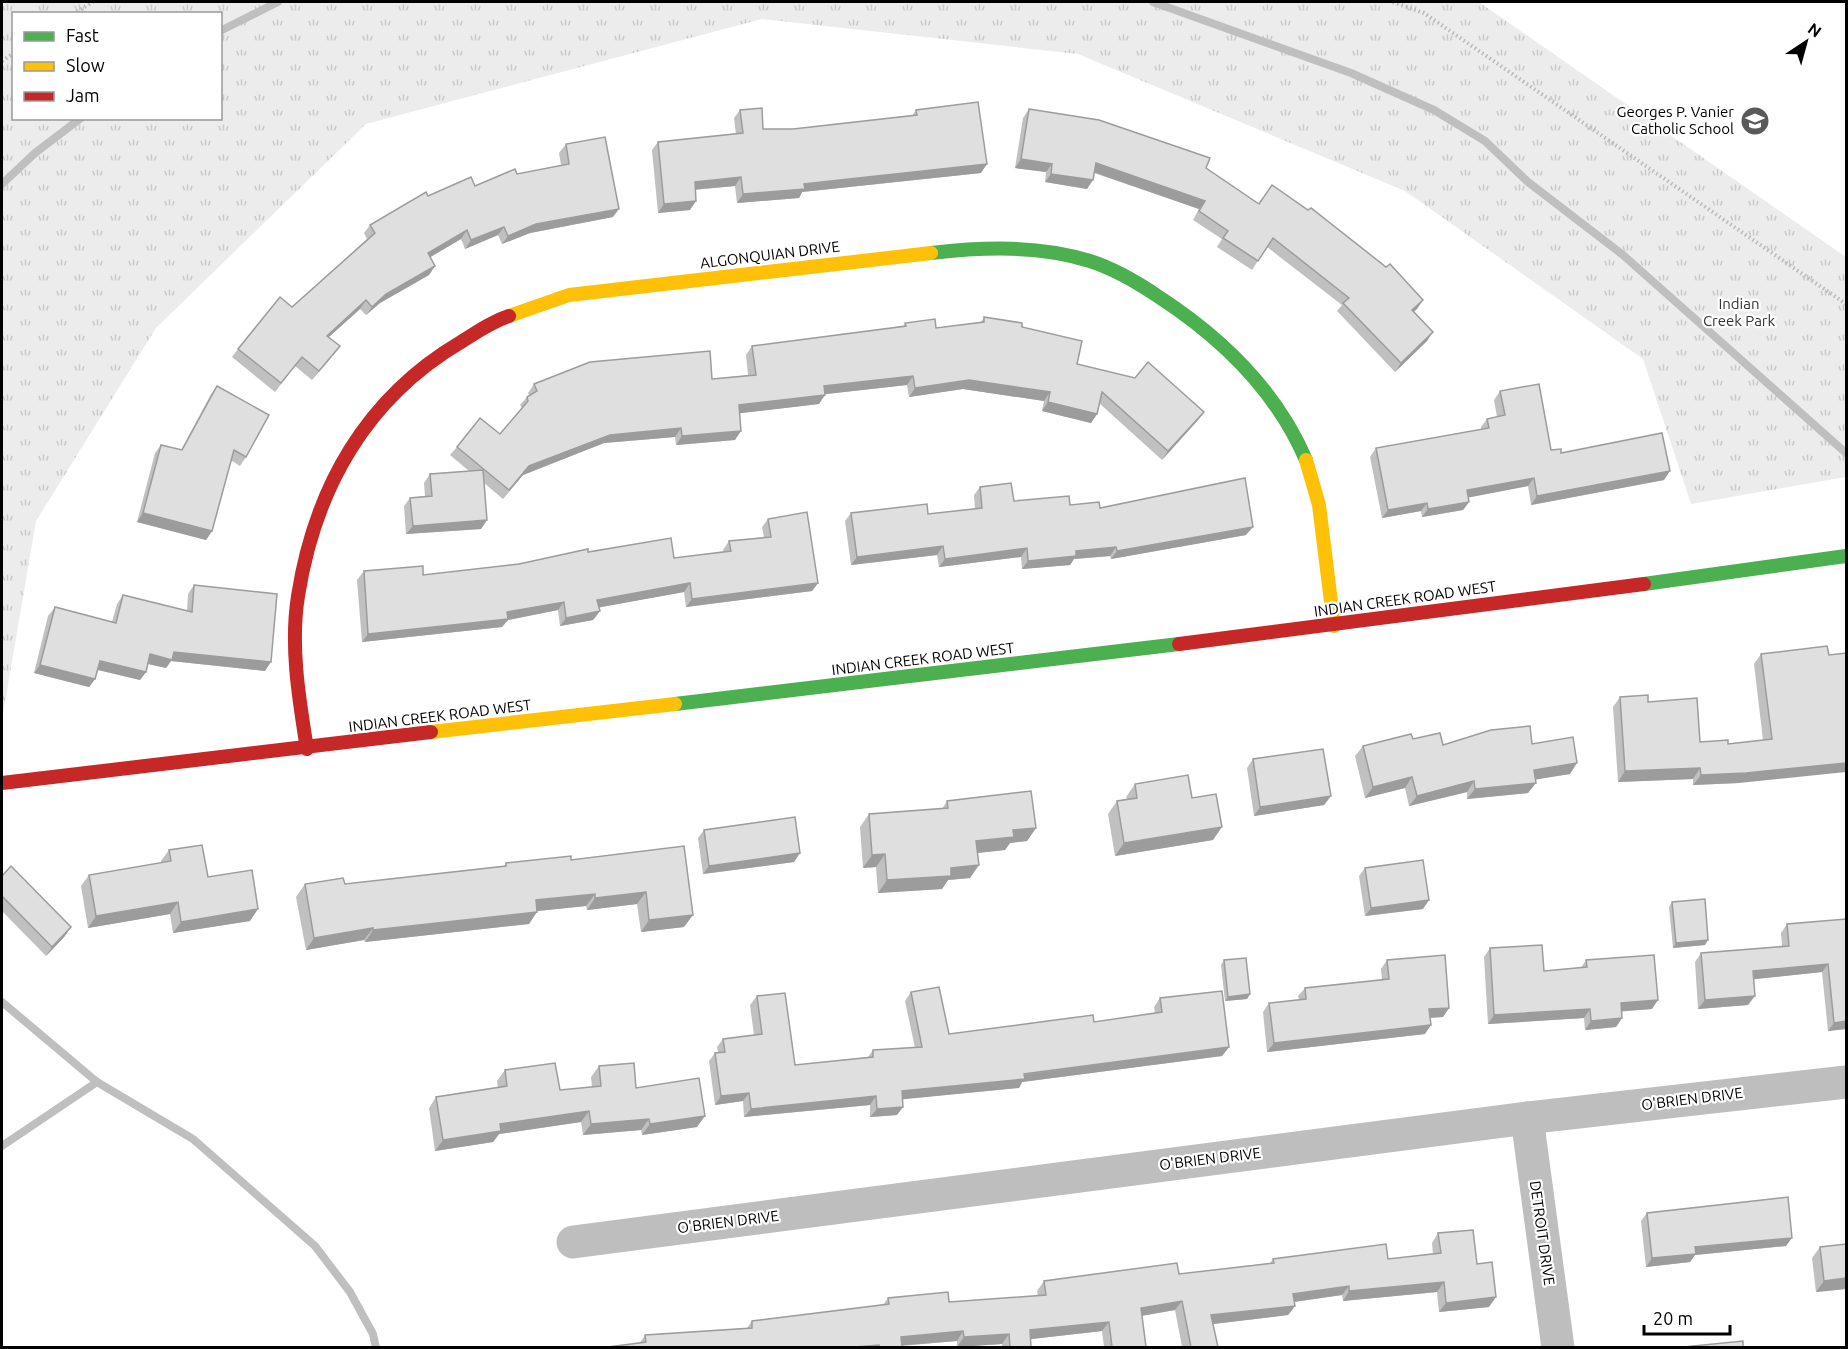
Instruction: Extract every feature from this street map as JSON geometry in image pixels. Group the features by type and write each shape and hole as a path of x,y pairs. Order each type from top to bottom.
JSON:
{"street":[{"name":"ALGONQUIAN DRIVE","path":"307,748 298,712 295,676 293,646 295,601 304,547 336,469 376,412 411,375 434,356 494,321 532,305 569,295 975,248 1029,250 1067,256 1105,266 1182,311 1216,337 1253,375 1300,445 1317,496 1334,626"},
{"name":"INDIAN CREEK ROAD WEST","path":"2,783 1334,626 1846,556"},
{"name":"O'BRIEN DRIVE","path":"573,1242 1527,1118 1846,1082"},
{"name":"DETROIT DRIVE","path":"1527,1118 1558,1347"}],"path":[{"path":"76,12 93,2"},
{"path":"1393,2 1424,13 1846,304"}],"green space":[{"name":"Indian Creek Park","path":"2,2 1479,2 1846,257 1846,477 1691,504 1643,359 1405,191 1078,54 762,19 366,124 156,328 36,521 2,720"}],"building":[{"path":"978,102 987,164 804,184 805,189 743,194 741,177 695,182 696,201 664,204 658,142 743,133 740,110 762,108 763,129 793,129 917,115 916,110"},
{"path":"1029,109 1099,120 1210,158 1206,168 1259,204 1272,185 1308,210 1311,208 1386,267 1390,264 1423,300 1412,310 1433,332 1401,363 1343,303 1349,298 1273,238 1258,261 1223,238 1228,231 1199,211 1205,201 1096,163 1093,180 1051,174 1052,164 1021,159"},
{"path":"605,137 619,209 536,224 508,236 504,227 471,240 467,230 428,253 435,266 386,294 372,307 366,300 327,336 340,346 319,371 302,357 281,383 238,349 280,297 292,307 375,233 370,225 426,192 428,196 471,177 475,186 515,169 517,174 569,164 566,144"},
{"path":"984,317 1022,323 1022,327 1082,341 1077,364 1135,378 1148,362 1204,412 1168,451 1102,392 1097,414 1048,402 1050,392 969,380 915,388 913,376 824,386 825,395 739,405 741,431 682,436 681,428 610,435 529,466 509,490 457,447 480,418 500,434 528,401 527,397 537,391 534,384 590,362 710,351 712,379 756,375 752,346 906,326 905,323 935,319 936,328 984,322"},
{"path":"1539,384 1551,450 1561,449 1561,453 1662,433 1670,471 1537,496 1534,478 1467,490 1469,502 1428,509 1427,503 1388,510 1376,448 1489,428 1487,419 1505,415 1500,391"},
{"path":"217,386 269,415 246,457 234,450 212,531 143,513 161,445 182,450"},
{"path":"483,470 487,520 413,526 410,498 432,496 430,474"},
{"path":"1245,478 1253,527 1117,551 1116,547 1076,551 1076,556 1028,561 1027,548 945,559 943,546 857,557 851,513 927,504 928,514 982,508 980,487 1011,483 1014,501 1069,496 1070,505 1099,502 1100,508"},
{"path":"807,512 818,583 692,599 690,583 597,600 600,611 566,618 564,602 507,612 508,619 368,634 364,571 423,566 423,575 519,564 588,549 588,552 671,538 674,558 731,551 729,541 771,537 768,519"},
{"path":"194,585 277,594 271,662 174,652 172,660 150,654 146,672 100,661 95,679 40,665 55,607 116,623 123,595 192,612"},
{"path":"1827,646 1829,655 1846,653 1846,763 1701,775 1700,768 1625,771 1620,697 1648,695 1648,702 1697,698 1700,742 1728,740 1728,744 1772,739 1761,654"},
{"path":"1530,726 1532,744 1573,737 1577,763 1534,770 1536,783 1475,789 1474,781 1417,796 1412,777 1373,787 1363,746 1411,734 1413,739 1440,733 1443,745 1491,730"},
{"path":"1323,749 1331,796 1260,807 1253,759"},
{"path":"1188,775 1192,798 1216,794 1222,827 1124,843 1117,801 1137,798 1135,784"},
{"path":"1031,791 1036,828 1013,830 1014,837 976,841 979,865 951,868 951,876 887,880 885,854 872,855 869,814 948,808 947,801"},
{"path":"795,817 800,853 709,866 704,830"},
{"path":"202,845 208,877 252,870 258,909 181,922 178,902 96,916 89,875 171,861 169,850"},
{"path":"684,846 693,915 649,920 646,892 595,898 595,894 536,900 537,912 373,930 373,928 314,938 305,884 343,878 345,884 506,866 506,863 571,856 571,860"},
{"path":"1423,860 1429,900 1371,908 1365,868"},
{"path":"11,866 71,927 52,947 2,896 2,876"},
{"path":"1705,899 1708,940 1676,943 1672,902"},
{"path":"1846,919 1846,1021 1834,1023 1828,964 1753,971 1755,996 1705,1000 1701,953 1789,946 1787,924"},
{"path":"1542,945 1544,971 1587,967 1586,960 1654,955 1658,1000 1621,1003 1622,1018 1591,1021 1590,1009 1494,1015 1490,948"},
{"path":"1445,955 1449,1008 1429,1009 1431,1025 1274,1043 1269,1003 1306,999 1305,988 1389,979 1387,960"},
{"path":"1246,958 1250,994 1228,997 1224,960"},
{"path":"939,987 949,1034 1093,1015 1094,1022 1162,1012 1160,998 1222,991 1229,1047 1024,1074 1025,1079 902,1091 903,1107 877,1109 876,1096 751,1109 749,1093 721,1096 715,1053 725,1052 723,1039 762,1034 757,996 785,993 795,1065 873,1057 873,1050 922,1047 911,992"},
{"path":"555,1063 560,1090 601,1086 599,1066 634,1063 636,1088 699,1078 705,1116 650,1124 649,1119 591,1124 589,1111 500,1124 501,1131 443,1140 436,1097 507,1086 505,1070"},
{"path":"1788,1197 1792,1238 1695,1247 1696,1254 1652,1258 1647,1213"},
{"path":"1473,1230 1477,1264 1492,1262 1496,1297 1446,1303 1444,1282 1349,1291 1349,1286 1293,1294 1295,1306 1211,1315 1218,1347 1191,1347 1182,1301 1141,1308 1146,1347 1112,1347 1109,1322 1030,1330 1031,1347 1010,1347 1009,1334 964,1337 963,1331 901,1337 902,1347 879,1347 879,1345 855,1347 608,1347 646,1342 645,1335 752,1328 752,1321 889,1304 888,1298 948,1292 949,1302 1046,1295 1044,1281 1177,1263 1179,1274 1274,1263 1273,1259 1386,1244 1388,1259 1441,1253 1438,1233"},
{"path":"1846,1244 1846,1278 1824,1281 1820,1247"},
{"path":"1743,1341 1743,1347 1683,1347"}],"waterway":[{"path":"222,30 278,2"},
{"path":"1153,2 1351,73 1434,110 1485,141 1528,182 1623,255 1846,453"},
{"path":"2,184 35,153 78,120"},
{"path":"2,1002 97,1082 193,1139 315,1246 350,1292 373,1334 376,1348"},
{"path":"2,1146 97,1082"}],"traffic: fast":[{"path":"931,253 971,249 1051,252 1090,261 1126,276 1151,291 1204,330 1245,368 1279,411 1306,460"},
{"path":"1644,584 1846,556"},
{"path":"675,704 1179,644"}],"traffic: slow":[{"path":"509,316 569,295 931,253"},
{"path":"1306,460 1319,505 1334,626"},
{"path":"431,732 675,704"}],"traffic: jam":[{"path":"307,749 296,672 296,615 306,556 317,519 332,483 350,449 372,418 398,390 427,365 461,342 490,324 509,316"},
{"path":"1179,644 1644,584"},
{"path":"2,783 431,732"}],"place":[{"name":"Georges P. Vanier Catholic School","path":"1755,121"}]}
